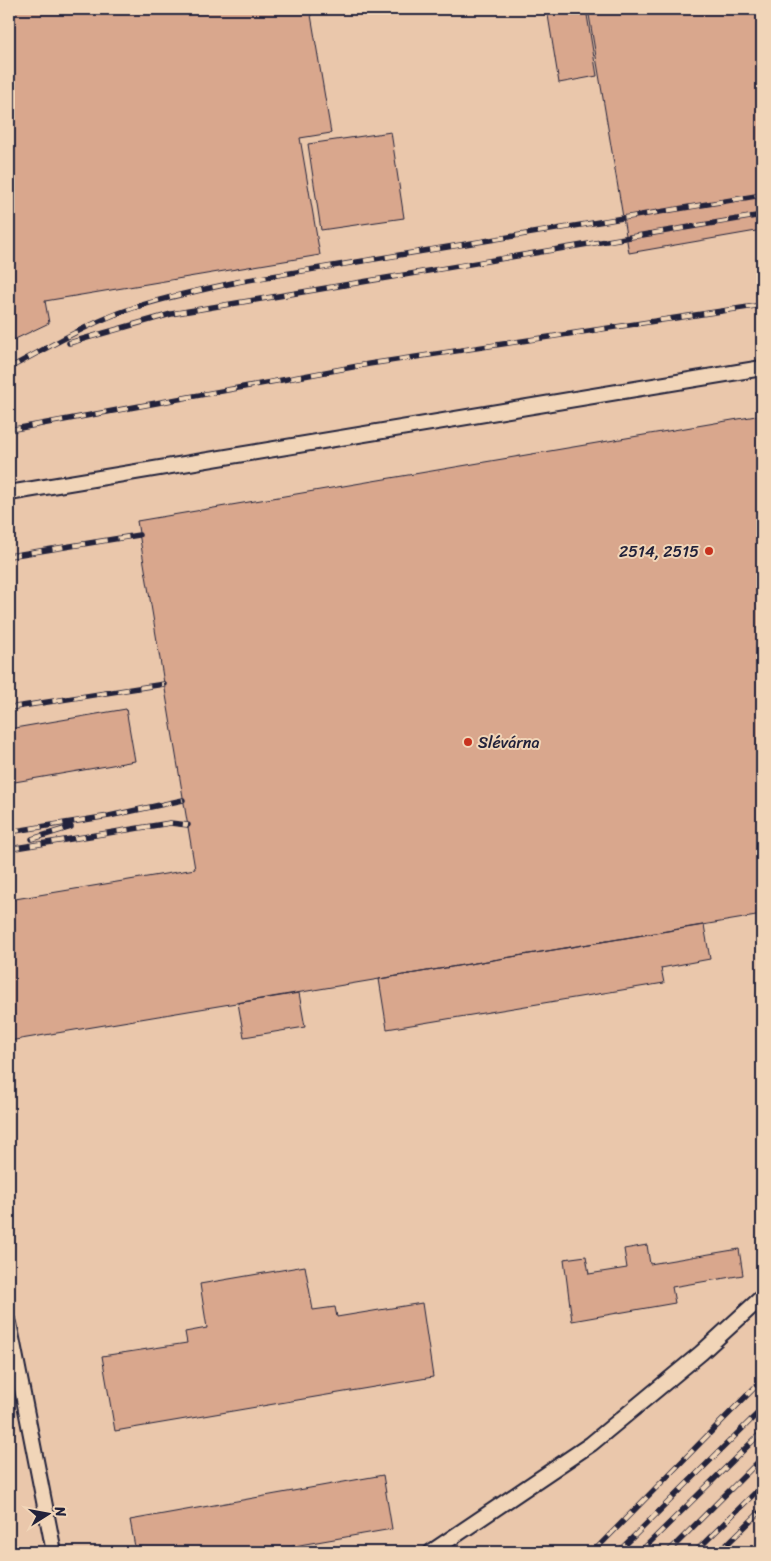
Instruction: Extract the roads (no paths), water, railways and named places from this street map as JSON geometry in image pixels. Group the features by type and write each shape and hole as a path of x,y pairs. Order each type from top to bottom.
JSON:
{"lane":[{"path":"9,493 762,368"},
{"path":"431,1552 591,1444 700,1354 762,1297"},
{"path":"9,1323 54,1552"}],"railway":[{"path":"9,368 101,320 133,308 188,293 242,281 762,195"},
{"path":"69,343 171,314 762,215"},
{"path":"9,430 369,364 762,305"},
{"path":"9,556 139,535"},
{"path":"9,708 164,684"},
{"path":"9,832 109,816 183,800"},
{"path":"9,849 170,823 188,825"},
{"path":"32,839 71,827"},
{"path":"593,1552 762,1380"},
{"path":"618,1552 762,1409"},
{"path":"640,1552 762,1432"},
{"path":"668,1552 762,1458"},
{"path":"695,1552 762,1486"},
{"path":"719,1552 762,1510"}],"place":[{"name":"2514, 2515","path":"709,551"},
{"name":"Slévárna","path":"468,742"}]}
